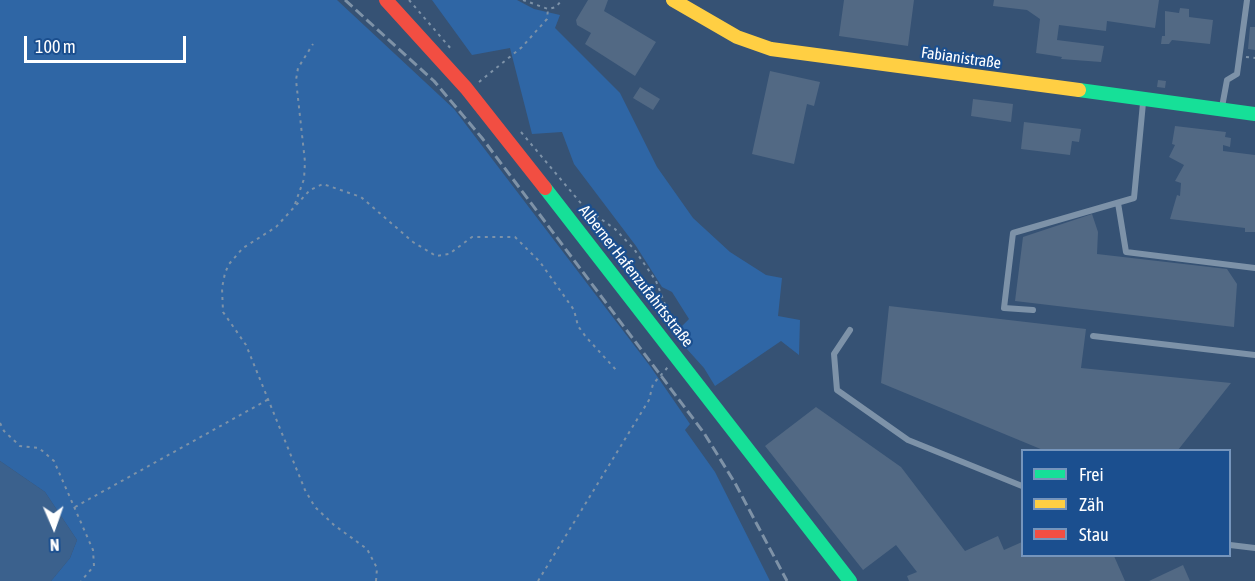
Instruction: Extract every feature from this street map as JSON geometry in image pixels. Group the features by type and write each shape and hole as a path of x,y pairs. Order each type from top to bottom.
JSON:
{"main road":[{"name":"Alberner Hafenzufahrtsstraße","path":"386,0 466,88 675,352 850,581"},
{"name":"Fabianistraße","path":"673,0 737,37 771,49 1255,114"}],"lane":[{"path":"1222,109 1227,80 1237,74 1246,0"},
{"path":"1033,310 1004,308 1013,233 1134,198 1144,99"},
{"path":"1118,203 1126,252 1255,268"},
{"path":"850,330 834,354 837,390 908,440 1021,485"},
{"path":"1093,336 1255,355"},
{"path":"1231,545 1255,549"}],"path":[{"path":"409,0 456,55"},
{"path":"523,0 548,9 556,7 562,0"},
{"path":"479,82 522,47 547,19 548,9"},
{"path":"313,44 302,58 297,74 305,162 304,179 288,217 243,248 228,264 222,288 223,312 246,345 305,490 315,507 367,549 376,568 376,581"},
{"path":"516,127 584,207 615,229 648,267 676,335 675,352 669,367 653,384 649,400 538,581"},
{"path":"294,206 316,186 332,186 361,197 413,242 436,256 449,254 472,237 515,237 540,262 574,310 586,338 617,371"},
{"path":"75,507 269,399"},
{"path":"0,423 3,431 20,446 39,448 54,461 93,550 94,566 81,581"}],"shaded area":[{"path":"0,0 337,0 454,109 650,366 690,424 685,430 715,472 770,581 51,581 70,558 77,540 45,492 0,461"},
{"path":"432,0 517,0 534,9 560,15 555,28 620,93 657,167 693,218 730,252 766,275 782,278 778,316 800,320 799,355 781,341 715,386 704,368 686,348 677,331 689,319 672,292 662,287 636,246 574,164 562,132 532,134 510,48 472,55"},
{"path":"0,461 45,492 77,540 70,558 51,581 0,581"}],"building":[{"path":"588,0 608,0 604,11 656,42 635,76 585,44 591,33 577,25 576,20"},
{"path":"844,0 914,0 908,46 839,36"},
{"path":"994,0 1159,0 1155,28 1107,21 1106,31 1059,25 1057,40 1104,46 1101,62 1061,59 1062,57 1036,53 1040,19 1027,10 993,6"},
{"path":"1180,8 1189,9 1189,17 1213,20 1210,44 1172,40 1169,44 1161,44 1162,36 1165,36 1165,11 1179,13"},
{"path":"1250,27 1255,27 1255,50 1248,49"},
{"path":"770,71 820,82 814,106 807,104 794,164 752,154"},
{"path":"1158,80 1166,81 1165,88 1157,87"},
{"path":"640,87 660,99 653,110 633,98"},
{"path":"973,99 1013,104 1011,122 971,116"},
{"path":"1024,122 1081,129 1079,142 1072,141 1070,155 1021,149"},
{"path":"1175,126 1226,132 1225,137 1231,138 1230,147 1223,145 1223,151 1255,155 1255,232 1245,232 1245,228 1170,219 1177,195 1180,196 1181,183 1175,181 1184,165 1169,157 1175,145 1172,144"},
{"path":"1092,214 1098,232 1097,254 1227,269 1237,284 1234,327 1015,301 1023,237"},
{"path":"889,306 1086,329 1081,368 1231,383 1179,449 1041,449 881,383"},
{"path":"816,407 901,467 965,551 998,536 1004,550 1021,542 1021,557 1114,557 1125,581 909,581 907,576 917,572 896,545 863,570 765,446"},
{"path":"1183,565 1190,581 1149,581"}],"railway":[{"path":"345,0 434,81 482,138 704,433 735,483 787,581"}],"traffic: fast":[{"path":"1079,90 1255,114"},
{"path":"545,188 850,581"}],"traffic: slow":[{"path":"673,0 737,37 771,49 1079,90"}],"traffic: jam":[{"path":"386,0 466,88 545,188"}]}
